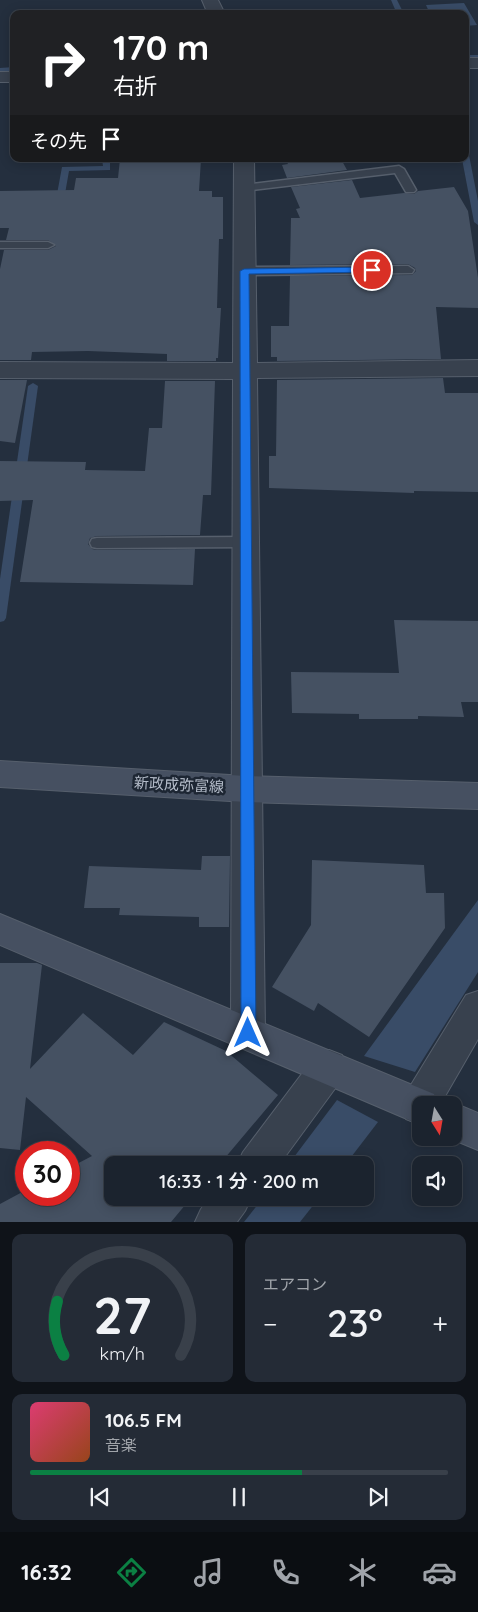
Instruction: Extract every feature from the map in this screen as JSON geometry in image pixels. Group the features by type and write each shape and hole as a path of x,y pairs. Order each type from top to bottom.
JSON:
{"main road":[{"name":"新政成弥富線","path":"0,774 246,789 478,796"},
{"path":"0,929 412,1103"},
{"path":"462,1125 478,1132"}],"street":[{"path":"244,162 248,1033"},
{"path":"0,370 245,371 478,368"},
{"path":"426,1096 478,1007"},
{"path":"263,1156 329,1067"},
{"path":"214,1222 226,1206"}],"lane":[{"path":"244,188 399,169 410,190"},
{"path":"0,245 48,246"},
{"path":"244,271 408,270"},
{"path":"97,543 245,542"}],"water":[{"path":"464,3 468,10 428,10 426,5"},
{"path":"469,11 477,25 469,26"},
{"path":"478,900 478,972 415,1072 364,1056"},
{"path":"337,1100 378,1122 352,1156 295,1156"},
{"path":"257,1206 313,1206 300,1222 244,1222"}],"building":[{"path":"120,162 201,162 199,191 212,191 212,197 223,197 223,239 219,239 217,308 221,308 218,358 216,358 216,361 167,361 167,354 88,351 32,352 31,360 0,360 0,269 4,250 48,250 56,246 48,240 6,240 9,228 0,228 0,191 74,190 76,178 118,178"},
{"path":"287,162 343,162 347,170 287,178 282,165 288,164"},
{"path":"352,180 360,198 404,193 414,194 418,191 454,187 468,211 478,278 478,308 436,307 441,359 277,361 277,357 271,357 271,326 289,326 290,276 412,275 416,271 415,268 408,264 290,265 291,218 300,218 296,209 300,208 291,187"},
{"path":"443,378 445,393 478,393 478,492 414,491 414,493 269,488 269,456 276,456 277,380"},
{"path":"0,380 27,380 15,443 0,441"},
{"path":"165,381 215,381 211,495 203,495 200,535 97,536 90,538 88,544 92,549 97,550 195,549 193,585 20,582 33,500 0,501 0,461 86,462 85,470 145,471 149,428 162,428"},
{"path":"394,620 478,621 478,702 461,702 464,717 418,716 418,719 359,719 359,714 292,713 291,672 399,673"},
{"path":"202,856 230,856 229,927 199,927 199,917 119,915 120,908 84,908 89,866 201,870"},
{"path":"312,860 424,865 426,893 444,893 445,928 369,1037 318,1003 314,1011 272,987 311,925"},
{"path":"0,963 37,963 42,965 30,1069 83,1013 133,1055 164,1022 226,1051 278,1095 227,1156 104,1156 104,1206 184,1206 171,1222 0,1222 0,1204 15,1196 15,1206 80,1206 80,1162 92,1156 80,1145 80,1141 75,1141 26,1097 21,1141 15,1141 15,1150 0,1148"}],"waterway":[{"path":"394,0 399,10"},
{"path":"469,57 478,57"},
{"path":"0,70 10,69"},
{"path":"59,205 65,169 107,168 106,162"},
{"path":"466,162 478,222"},
{"path":"0,618 33,386"}],"route":[{"path":"248,1033 244,271 372,270"}]}
